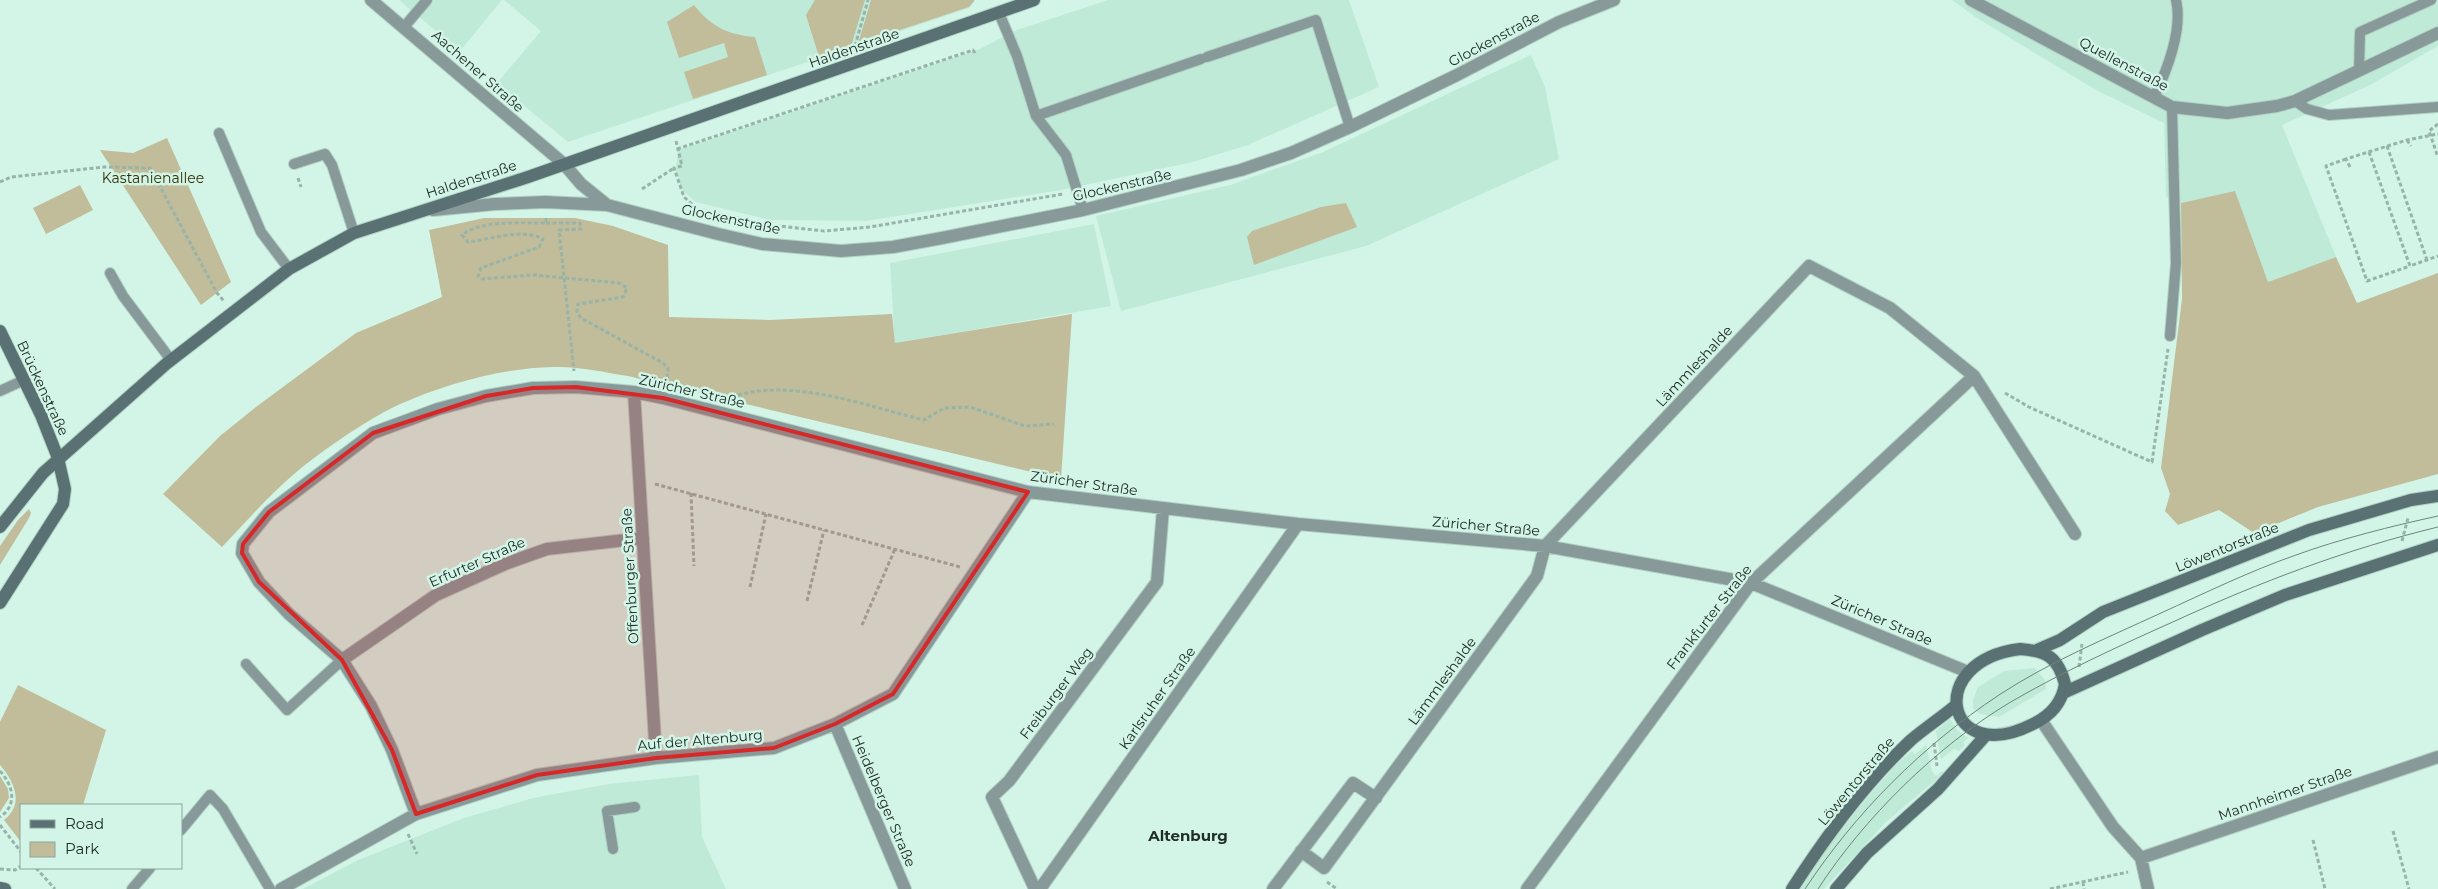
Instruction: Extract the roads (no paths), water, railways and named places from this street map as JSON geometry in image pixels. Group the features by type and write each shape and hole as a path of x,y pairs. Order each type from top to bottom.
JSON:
{"main road":[{"name":"Haldenstraße","path":"0,526 43,473 58,458 171,360 289,269 354,232 564,164 1034,0"},
{"name":"Brückenstraße","path":"0,331 58,458 63,472 65,489 63,504 0,603"},
{"name":"Löwentorstraße","path":"1968,672 1984,660 2004,651 2020,649 2037,650 2060,640 2103,612 2309,530 2411,500 2438,496"},
{"path":"2064,693 2202,630 2285,595 2438,545"},
{"path":"1968,672 1959,686 1956,705 1962,721 1971,730 1986,735 2001,736 2019,731 2041,720 2054,708 2064,693 2065,684 2057,663 2048,655 2037,650"},
{"name":"Löwentorstraße","path":"1792,889 1837,825 1885,767 1912,740 1956,705"},
{"path":"1836,889 1866,853 1938,789 1986,735"},
{"path":"0,888 5,889"}],"street":[{"name":"Aachener Straße","path":"371,0 564,164"},
{"name":"Glockenstraße","path":"424,210 545,202 607,205 754,242 840,251 893,247 1083,210 1241,170 1291,153 1350,127 1457,75 1559,22 1614,0"},
{"name":"Quellenstraße","path":"1971,0 2172,107 2227,113 2277,106 2295,101 2438,33"},
{"name":"Glockenstraße","path":"564,164 580,184 607,205"},
{"name":"Lämmleshalde","path":"1301,852 1324,868 1537,576 1545,546 1809,266 1890,308 1974,376 2075,534"},
{"name":"Frankfurter Straße","path":"1527,889 1751,582 1974,376"},
{"name":"Züricher Straße","path":"342,660 289,614 259,582 242,553 243,544 269,512 373,434 438,409 486,396 533,388 576,387 634,392 663,398 1028,492 1298,524 1545,546 1751,582 1968,672"},
{"name":"Offenburger Straße","path":"634,392 656,758"},
{"name":"Auf der Altenburg","path":"281,889 416,814 537,776 656,758 774,748 835,724 893,694 1028,492"},
{"name":"Freiburger Weg","path":"1035,889 992,797 1009,781 1157,582 1163,509"},
{"name":"Karlsruher Straße","path":"1040,889 1298,524"},
{"name":"Erfurter Straße","path":"342,660 436,595 505,564 547,549 643,538"},
{"path":"342,660 370,706 392,750 416,814"},
{"path":"2041,720 2113,827 2142,863 2148,889"},
{"name":"Heidelberger Straße","path":"835,724 905,889"},
{"name":"Mannheimer Straße","path":"2142,863 2438,757"},
{"path":"1273,889 1353,783 1376,798"}],"lane":[{"path":"404,27 426,0"},
{"path":"2154,97 2166,73 2180,14 2176,0"},
{"path":"2359,71 2360,32 2431,0"},
{"path":"999,13 1017,56 1036,116 1066,155 1083,210"},
{"path":"1036,116 1316,20 1350,127"},
{"path":"2295,101 2307,109 2330,115 2438,107"},
{"path":"2170,336 2176,263 2172,107"},
{"path":"219,133 261,232 289,269"},
{"path":"294,164 325,154 332,165 354,232"},
{"path":"110,273 123,296 171,360"},
{"path":"0,391 24,380"},
{"path":"246,664 288,710 342,660"},
{"path":"182,829 210,795 222,809 270,889"},
{"path":"613,849 607,811 635,807"},
{"path":"132,889 149,869"}],"tram line":[{"path":"1805,889 1846,833 1892,782 1943,736 2018,683 2078,651 2279,561 2348,538 2438,516"},
{"path":"1818,889 1836,862 1857,836 1903,786 1955,741 2009,703 2091,660 2239,593 2370,545 2438,527"}],"district":[{"name":"Altenburg","path":"1188,835"}],"park label":[{"name":"Kastanienallee","path":"153,178"}]}
